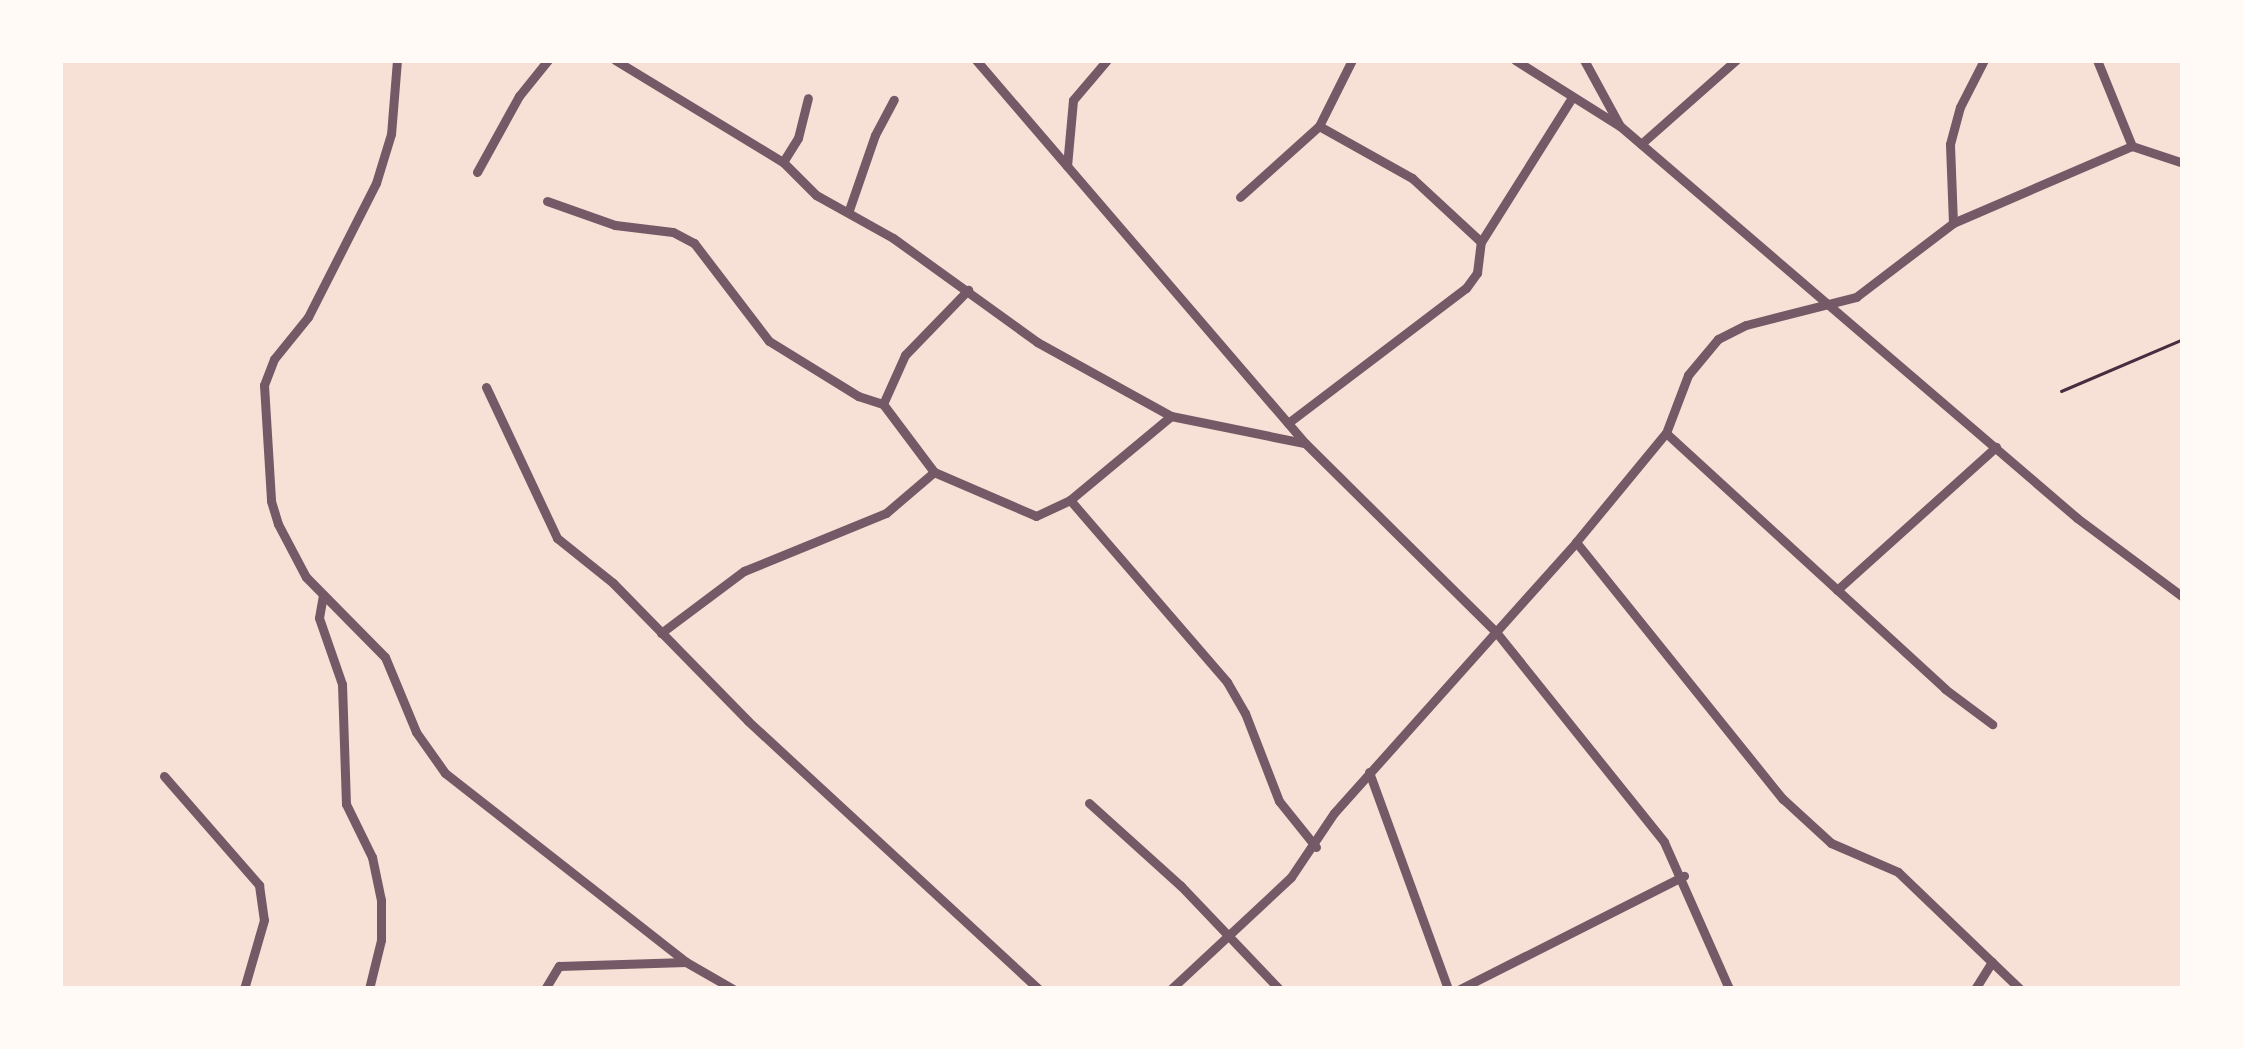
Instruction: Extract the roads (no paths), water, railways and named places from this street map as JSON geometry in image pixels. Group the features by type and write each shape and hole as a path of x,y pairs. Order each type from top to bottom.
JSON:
{"street":[{"path":"397,60 391,134 376,183 308,317 274,359 264,386 271,501 287,547 323,596 359,625 385,657 416,732 445,773 686,962 733,989"},
{"path":"477,172 519,96 548,60"},
{"path":"615,60 783,162 816,195 849,210 1037,342 1171,416 1305,443"},
{"path":"976,60 1305,443 1496,632 1664,842 1684,876 1729,989"},
{"path":"1070,171 1065,153 1073,100 1107,60"},
{"path":"1240,197 1319,126 1352,60"},
{"path":"1515,60 1620,126 2077,518 2183,597"},
{"path":"1584,60 1620,126"},
{"path":"1641,144 1736,60"},
{"path":"1953,223 1950,144 1960,107 1984,60"},
{"path":"2097,60 2132,146"},
{"path":"783,162 797,138 808,98"},
{"path":"1288,422 1466,288 1477,273 1481,242 1571,99"},
{"path":"849,210 875,135 894,100"},
{"path":"1319,126 1412,178 1481,242"},
{"path":"1171,989 1228,939 1316,847 1334,813 1576,542 1666,433 1688,375 1718,339 1746,325 1834,307 1856,297 1953,223 2132,146 2183,163"},
{"path":"547,201 615,225 683,236 703,251 769,341 858,396 883,404 934,472 1036,517 1070,500 1171,416"},
{"path":"883,404 905,356 968,290"},
{"path":"486,387 557,538 614,583 661,633 1038,989"},
{"path":"1666,433 1992,724"},
{"path":"1837,590 1996,447"},
{"path":"661,633 744,571 886,513 934,472"},
{"path":"1070,500 1227,682 1245,713 1279,801 1316,847"},
{"path":"1576,542 1783,799 1831,842 1898,872 2020,989"},
{"path":"323,596 321,626 342,684 346,804 373,857 381,900 380,940 369,989"},
{"path":"1369,772 1448,989"},
{"path":"164,776 259,885 264,920 244,989"},
{"path":"1089,803 1181,886 1279,989"},
{"path":"1460,989 1684,876"},
{"path":"545,989 559,966 686,962"},
{"path":"1975,989 1992,962"}]}
